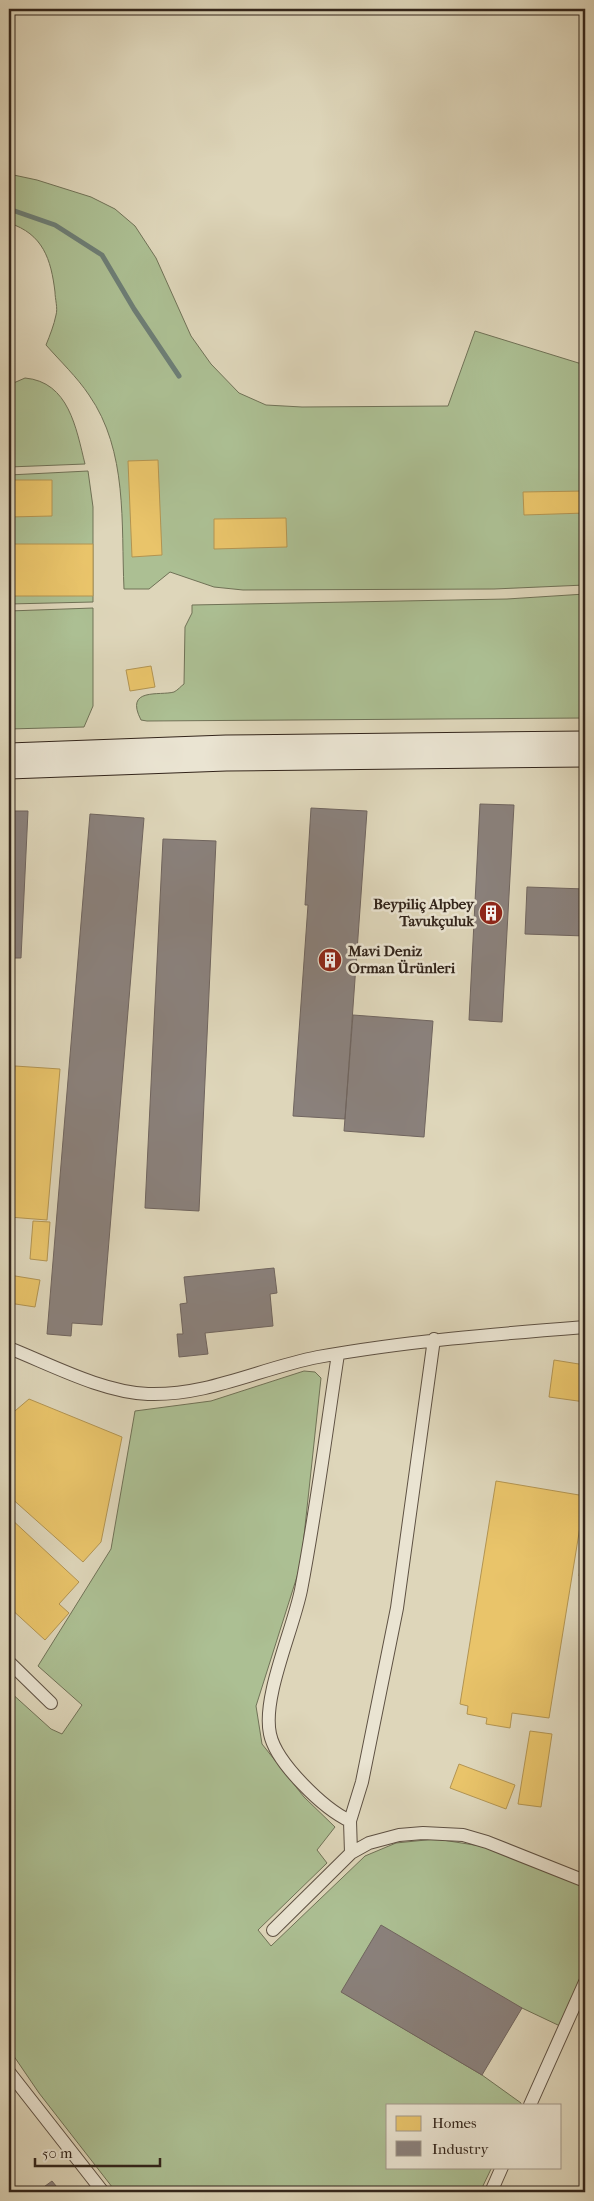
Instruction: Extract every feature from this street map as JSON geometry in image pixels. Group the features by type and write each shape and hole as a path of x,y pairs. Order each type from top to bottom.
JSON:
{"main road":[{"path":"9,753 226,745 585,741"},
{"path":"9,769 226,761 585,758"}],"street":[{"path":"9,1348 116,1390 149,1394 213,1387 317,1357 434,1339 585,1327"},
{"path":"350,1853 350,1822 362,1782 397,1608 434,1339"},
{"path":"338,1354 314,1520 300,1593 270,1702 269,1723 275,1747 287,1766 325,1805 337,1815 350,1822"},
{"path":"9,1662 51,1703"},
{"path":"273,1930 350,1853 369,1843 399,1835 432,1833 463,1836 487,1842 585,1881"},
{"path":"530,2104 585,1982"},
{"path":"9,2072 103,2192"},
{"path":"490,2192 502,2168"}],"green space":[{"path":"9,174 37,180 91,197 115,209 135,226 156,258 191,336 211,364 239,393 266,405 302,407 448,406 475,331 585,365 585,585 494,589 243,590 214,587 170,572 149,589 124,589 120,488 110,440 102,417 89,395 74,375 46,345 57,312 51,269 43,249 37,241 21,228 9,223"},
{"path":"25,378 40,381 52,388 61,397 74,422 85,464 9,467 9,385"},
{"path":"88,471 93,507 93,602 9,604 9,475"},
{"path":"585,594 585,718 147,721 141,720 137,709 137,702 140,698 146,695 174,692 184,684 185,627 192,613 192,605 507,599"},
{"path":"93,608 93,706 84,727 9,729 9,611"},
{"path":"304,1371 315,1372 321,1378 301,1564 256,1706 262,1744 304,1797 335,1827 317,1850 327,1863 258,1930 271,1946 365,1856 396,1843 436,1839 487,1847 585,1884 585,1974 560,2026 522,2008 342,1992 482,2075 521,2103 386,2104 386,2168 492,2168 480,2192 116,2192 39,2093 9,2049 9,1691 51,1729 62,1734 82,1705 38,1666 111,1549 135,1411 211,1401"}],"building: Homes":[{"path":"158,460 162,555 132,557 128,461"},
{"path":"9,480 52,480 52,516 9,517"},
{"path":"585,491 585,513 524,515 523,492"},
{"path":"286,518 287,547 214,549 214,519"},
{"path":"9,544 93,544 93,596 9,596"},
{"path":"151,666 155,687 130,691 126,670"},
{"path":"15,1066 60,1069 47,1220 9,1217 9,1145"},
{"path":"33,1221 50,1222 47,1261 30,1259"},
{"path":"9,1275 40,1280 35,1307 9,1303"},
{"path":"554,1360 585,1365 585,1402 549,1397"},
{"path":"29,1399 122,1437 101,1542 83,1562 9,1496 9,1416"},
{"path":"496,1481 585,1496 549,1718 512,1713 510,1728 486,1724 487,1718 467,1714 468,1706 460,1704"},
{"path":"9,1517 79,1582 59,1604 69,1613 45,1640 9,1607"},
{"path":"585,1542 585,1577 579,1576"},
{"path":"530,1731 552,1734 541,1807 518,1804"},
{"path":"459,1764 515,1785 506,1809 450,1788"}],"building: Industry":[{"name":"Beypiliç Alpbey Tavukçuluk","path":"480,804 514,805 502,1022 469,1020"},
{"name":"Mavi Deniz Orman Ürünleri","path":"311,808 367,811 345,1119 293,1116 308,905 305,905"},
{"path":"9,811 28,811 21,958 9,958"},
{"path":"90,814 144,818 102,1325 72,1323 71,1336 47,1334"},
{"path":"163,839 216,841 199,1211 145,1208"},
{"path":"527,887 585,889 585,936 525,934"},
{"path":"353,1015 433,1021 424,1137 344,1131"},
{"path":"274,1268 277,1293 270,1294 273,1326 205,1333 208,1354 179,1357 177,1334 183,1334 180,1304 187,1303 184,1277"},
{"path":"381,1925 522,2008 482,2075 341,1992"},
{"path":"52,2181 61,2192 37,2192"}],"waterway":[{"path":"9,209 55,225 102,255 134,309 179,376"}],"place":[{"name":"Beypiliç Alpbey Tavukçuluk","path":"491,913"},
{"name":"Mavi Deniz Orman Ürünleri","path":"330,960"}]}
